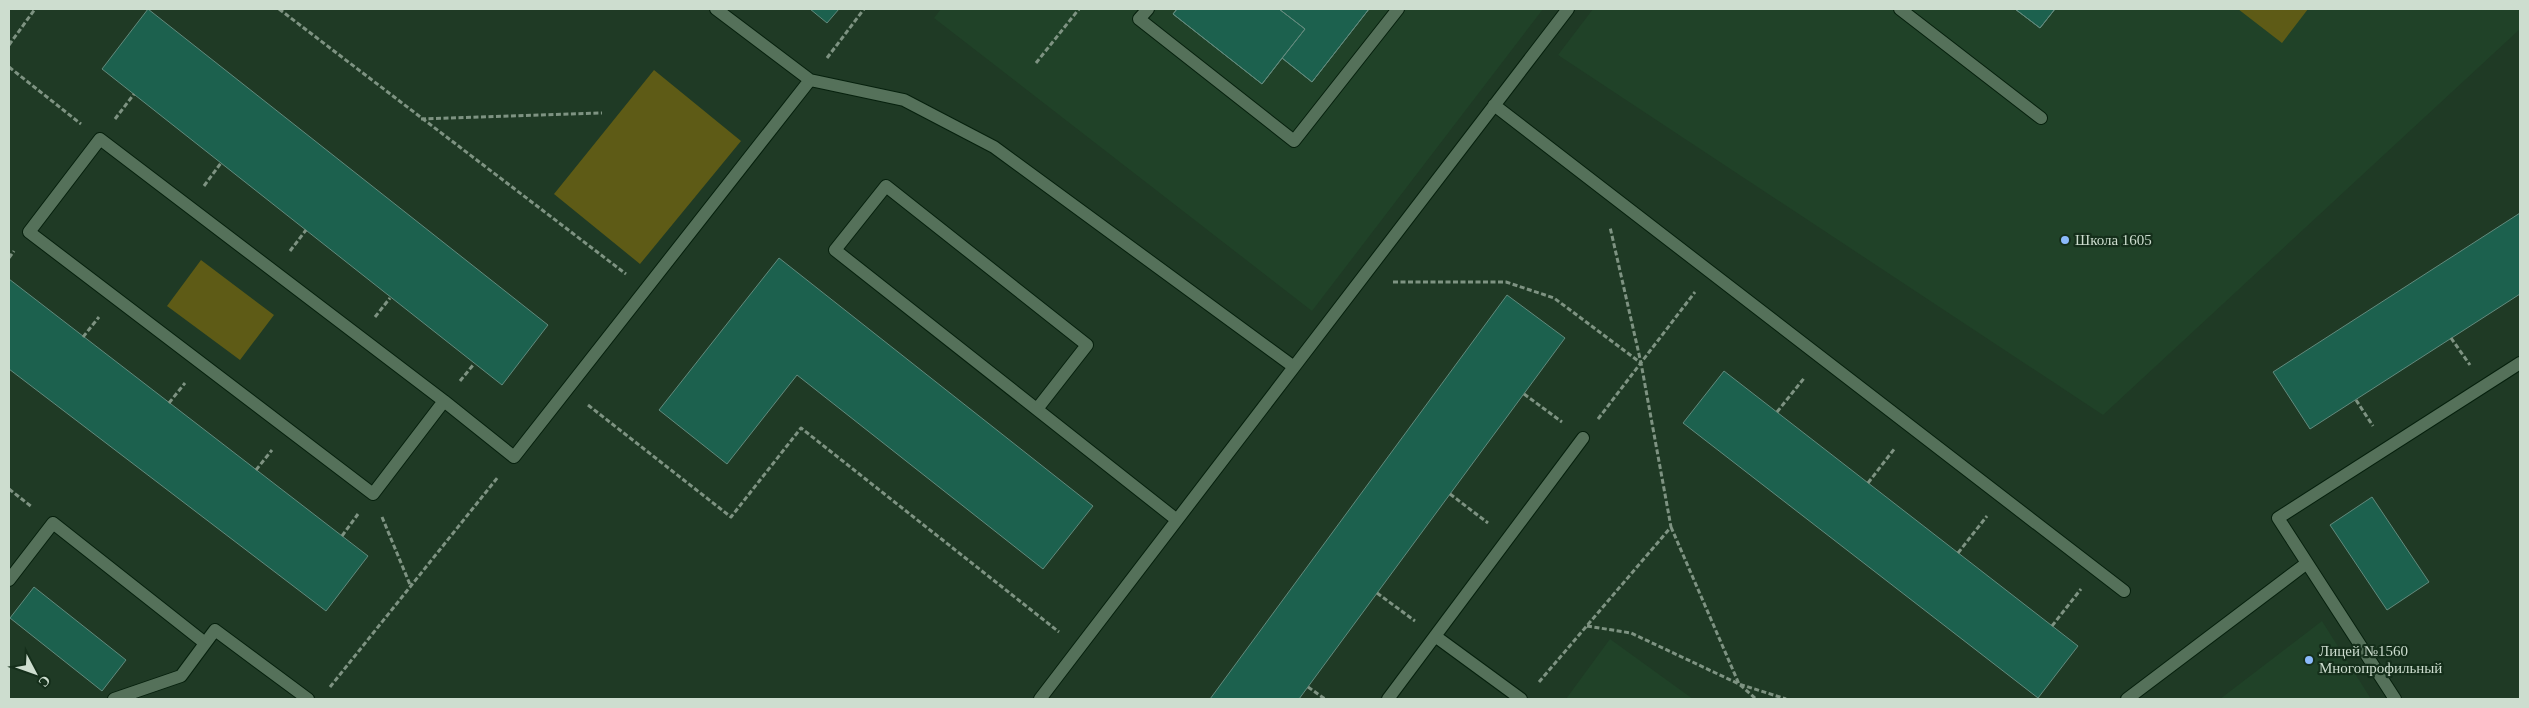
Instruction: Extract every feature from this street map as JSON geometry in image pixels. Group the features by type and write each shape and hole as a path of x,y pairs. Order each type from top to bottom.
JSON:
{"lane":[{"path":"716,9 810,80 904,100 994,147 1294,367"},
{"path":"1148,9 1139,20 1294,141 1398,9"},
{"path":"1040,699 1568,9"},
{"path":"1900,9 2041,118"},
{"path":"444,401 372,494 29,232 100,139 444,401 514,457 810,80"},
{"path":"1494,105 2124,591"},
{"path":"1037,409 1087,345 886,186 835,250 1177,520"},
{"path":"2395,699 2278,518 2520,363"},
{"path":"1388,699 1583,438"},
{"path":"9,580 53,523 205,643"},
{"path":"2127,699 2307,563"},
{"path":"114,699 181,676 215,630 308,699"},
{"path":"1435,636 1521,699"}],"path":[{"path":"9,45 35,9"},
{"path":"279,9 420,119 645,289"},
{"path":"810,80 864,9"},
{"path":"1036,63 1079,9"},
{"path":"9,67 100,139 134,94"},
{"path":"420,119 602,113"},
{"path":"1601,188 1641,363 1671,527 1739,684 1756,699"},
{"path":"1524,394 1583,438 1710,272"},
{"path":"1359,282 1506,282 1554,298 1641,363"},
{"path":"2451,338 2484,386"},
{"path":"1777,412 1820,357"},
{"path":"568,388 731,517 801,428 1079,648"},
{"path":"2356,400 2388,447"},
{"path":"1868,483 1911,427"},
{"path":"327,692 514,457"},
{"path":"342,536 372,494"},
{"path":"372,494 411,587"},
{"path":"1450,494 1508,538"},
{"path":"1958,553 2002,497"},
{"path":"1536,685 1671,527"},
{"path":"2052,626 2096,569"},
{"path":"1377,593 1435,636"},
{"path":"1586,626 1631,632 1739,684 1786,699"},
{"path":"1308,687 1325,699"}],"shaded area":[{"path":"941,9 1543,9 1312,311 934,18"},
{"name":"Школа 1605","path":"1593,9 2520,9 2520,29 2103,415 1558,55"},
{"path":"2238,9 2308,9 2282,43"},
{"path":"654,70 741,141 640,264 554,194"},
{"path":"201,260 274,315 240,360 167,306"},
{"name":"Лицей №1560 Многопрофильный","path":"2322,621 2371,699 2220,699"},
{"path":"1610,639 1693,699 1566,699"}],"building":[{"path":"148,9 548,325 502,385 102,69"},
{"path":"810,9 839,9 827,23"},
{"path":"1177,9 1369,9 1312,82 1282,58 1262,84 1173,14"},
{"path":"1177,9 1279,9 1305,29 1262,84 1173,14"},
{"path":"1279,9 1369,9 1312,82 1282,58 1305,29"},
{"path":"2015,9 2055,9 2040,28"},
{"path":"2015,9 2055,9 2040,28"},
{"path":"2520,213 2520,294 2310,429 2273,372"},
{"path":"779,258 1093,506 1043,569 797,375 727,464 659,410"},
{"path":"9,279 368,556 326,611 9,369"},
{"path":"1507,295 1565,338 1299,699 1210,699"},
{"path":"1724,371 2078,646 2038,698 1683,423"},
{"path":"2372,497 2429,582 2387,610 2330,525"},
{"path":"34,587 126,660 102,691 10,618"}],"place":[{"name":"Школа 1605","path":"2065,240"},
{"name":"Лицей №1560 Многопрофильный","path":"2309,660"}]}
